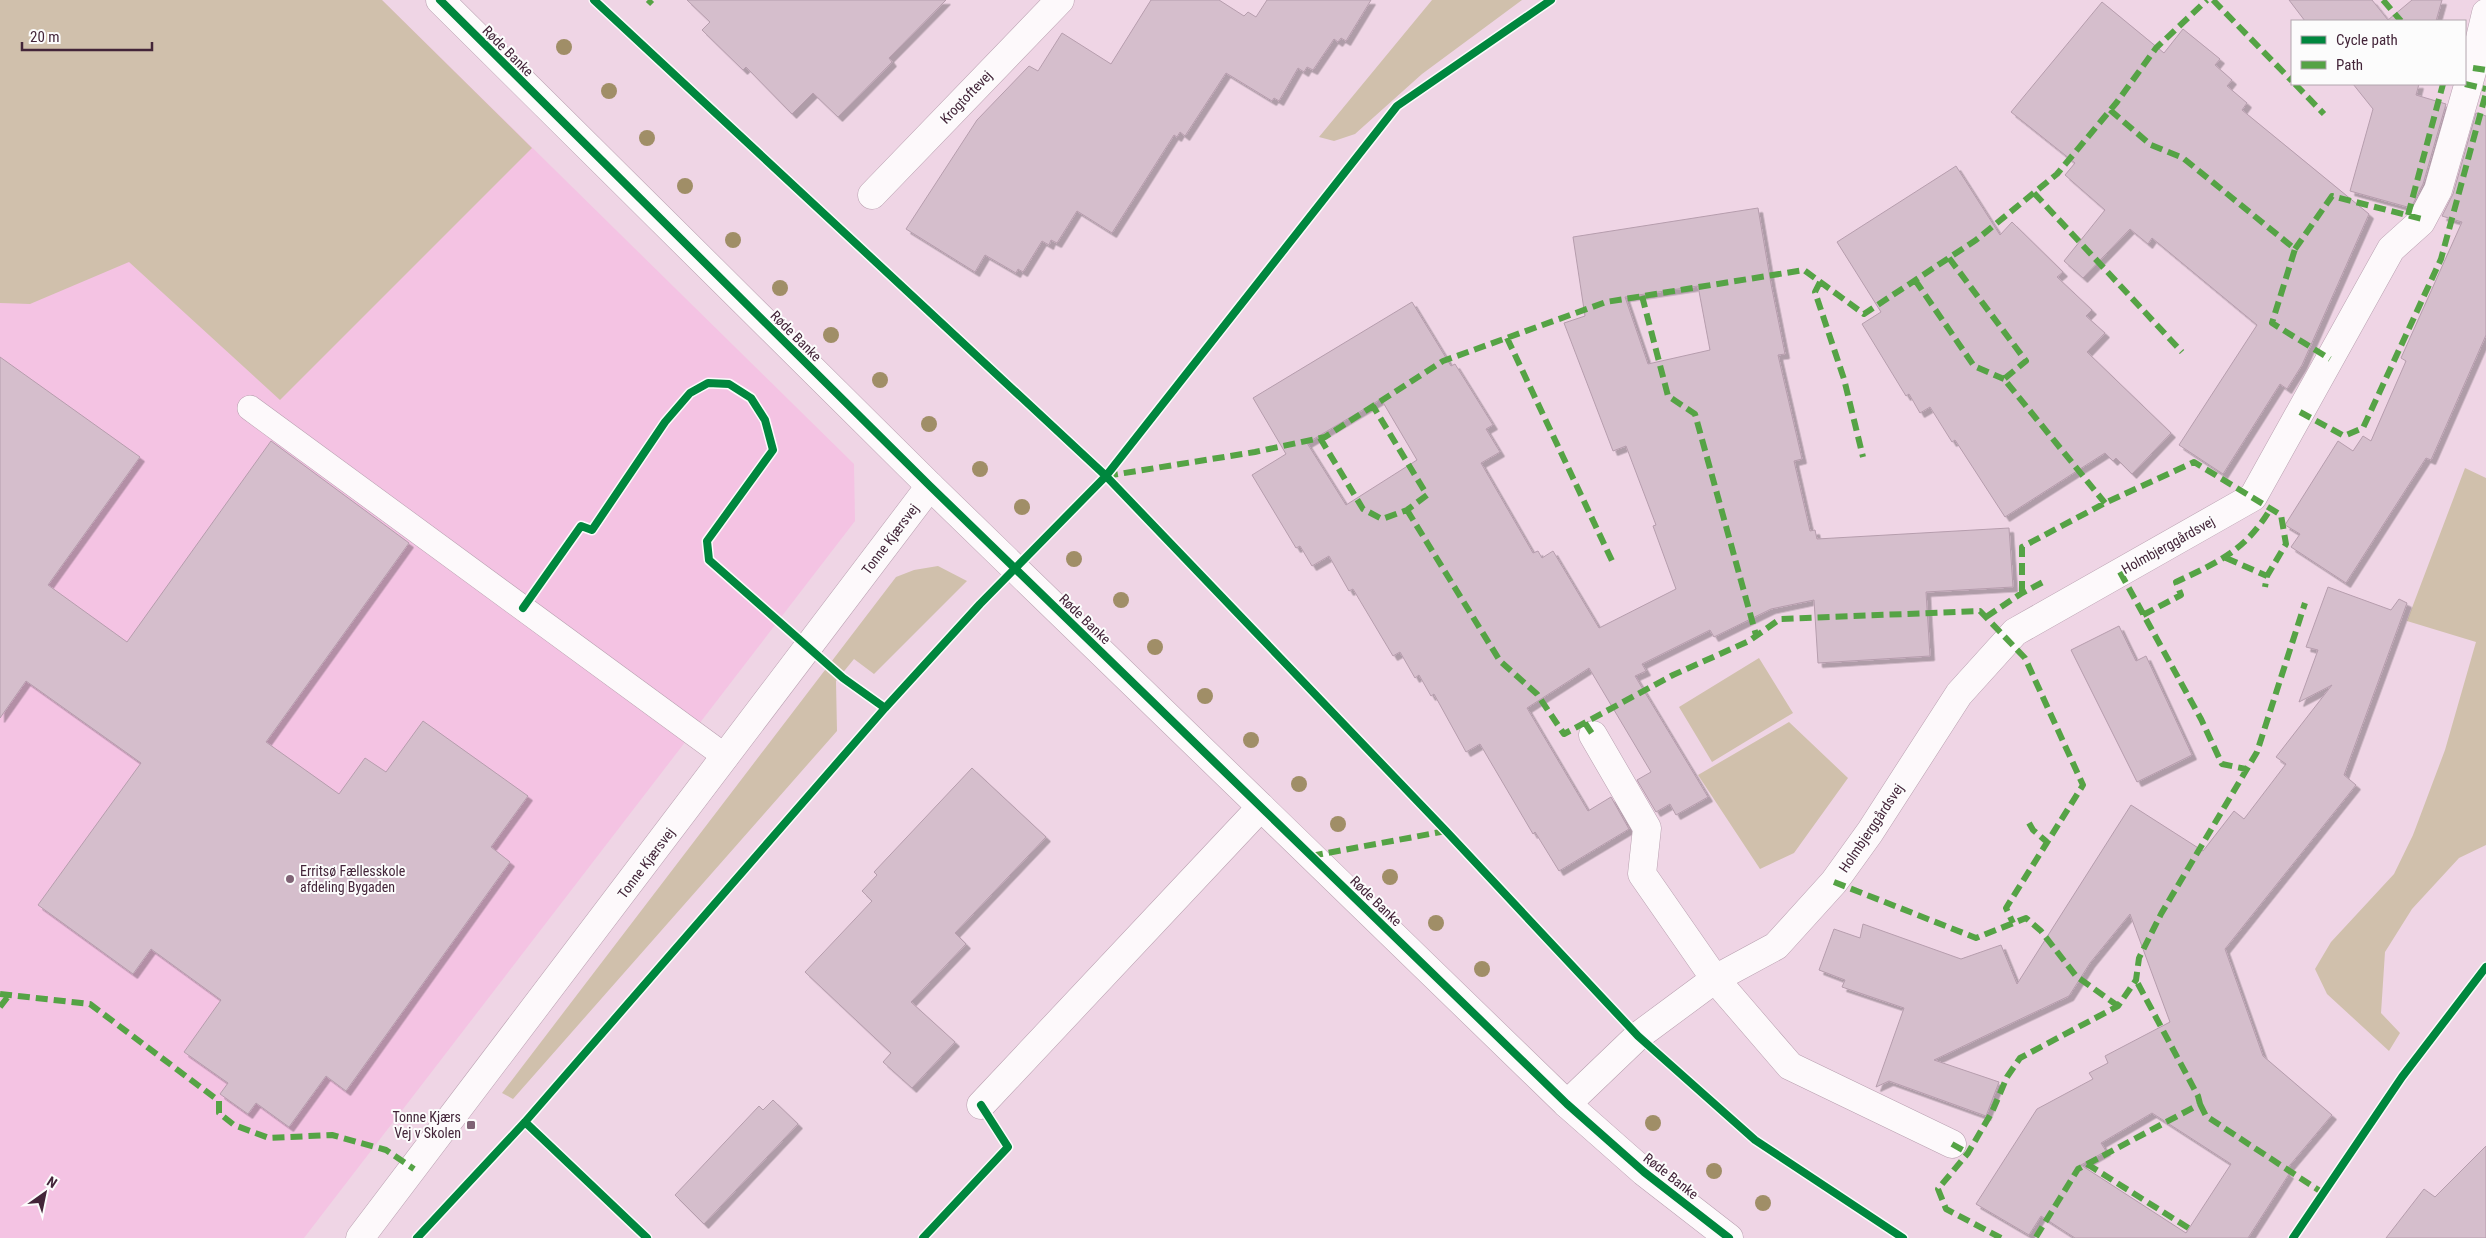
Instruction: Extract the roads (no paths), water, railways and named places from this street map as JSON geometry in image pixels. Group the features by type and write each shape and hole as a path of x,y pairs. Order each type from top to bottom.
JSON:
{"street":[{"name":"Røde Banke","path":"440,0 930,486 1567,1104 1644,1172 1729,1238"},
{"name":"Krogtoftevej","path":"872,195 1060,0"},
{"name":"Holmbjerggårdsvej","path":"1567,1104 1638,1036 1715,979 1776,946 1834,882 1870,832 1959,694 2015,632 2253,497 2391,249 2421,222 2438,190 2473,68 2486,13"},
{"name":"Tonne Kjærsvej","path":"360,1238 930,486"},
{"path":"1593,735 1647,828 1642,874 1715,979 1790,1066 1952,1144"},
{"path":"981,1105 1261,808"}],"lane":[{"path":"250,408 726,757"}],"place":[{"name":"Erritsø Fællesskole afdeling Bygaden","path":"290,879"},
{"name":"Tonne Kjærs Vej v Skolen","path":"471,1125"}]}
